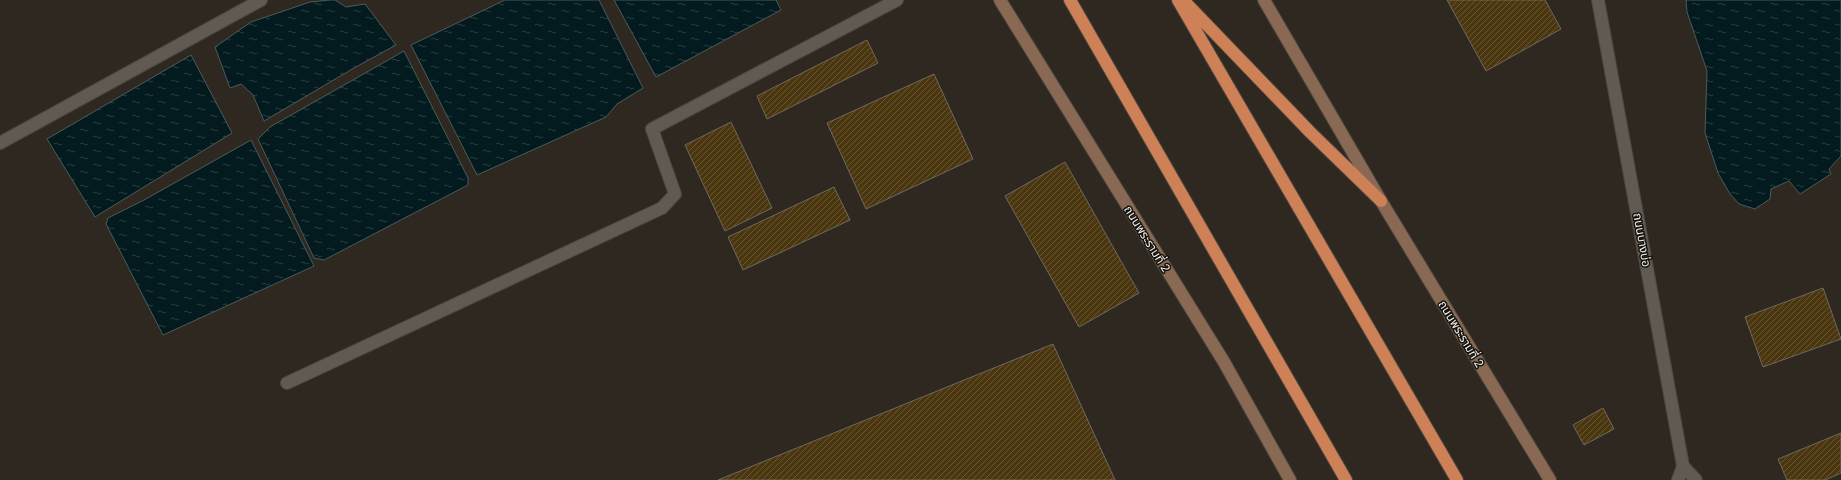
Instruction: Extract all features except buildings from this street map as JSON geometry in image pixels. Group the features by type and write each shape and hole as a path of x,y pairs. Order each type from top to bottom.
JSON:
{"highway":[{"path":"1070,0 1346,480"},
{"path":"1178,0 1457,480"},
{"path":"1183,0 1310,132 1381,201"}],"main road":[{"name":"ถนนพระรามที่ 2","path":"1000,0 1224,362 1290,480"},
{"name":"ถนนพระรามที่ 2","path":"1264,0 1381,201 1550,480"}],"street":[{"path":"0,143 261,0"},
{"path":"287,383 662,208 675,194 652,130 896,0"},
{"name":"ถนนบางบ่อ","path":"1598,0 1683,466 1678,480"},
{"path":"1683,466 1696,480"}],"water":[{"path":"335,0 346,7 365,4 396,45 264,121 253,95 241,84 230,88 215,47 251,22 310,2"},
{"path":"505,0 599,0 643,88 617,104 606,117 477,175 411,45"},
{"path":"614,0 776,0 781,10 656,77"},
{"path":"1686,0 1841,0 1841,156 1829,169 1831,174 1800,194 1789,181 1771,189 1770,199 1755,209 1739,204 1730,194 1718,173 1705,133 1707,71 1687,12"},
{"path":"404,51 468,178 468,185 324,260 314,258 258,139 270,127"},
{"path":"191,55 232,133 95,217 47,139"},
{"path":"251,140 314,266 163,335 106,224 108,218 144,200"}]}
